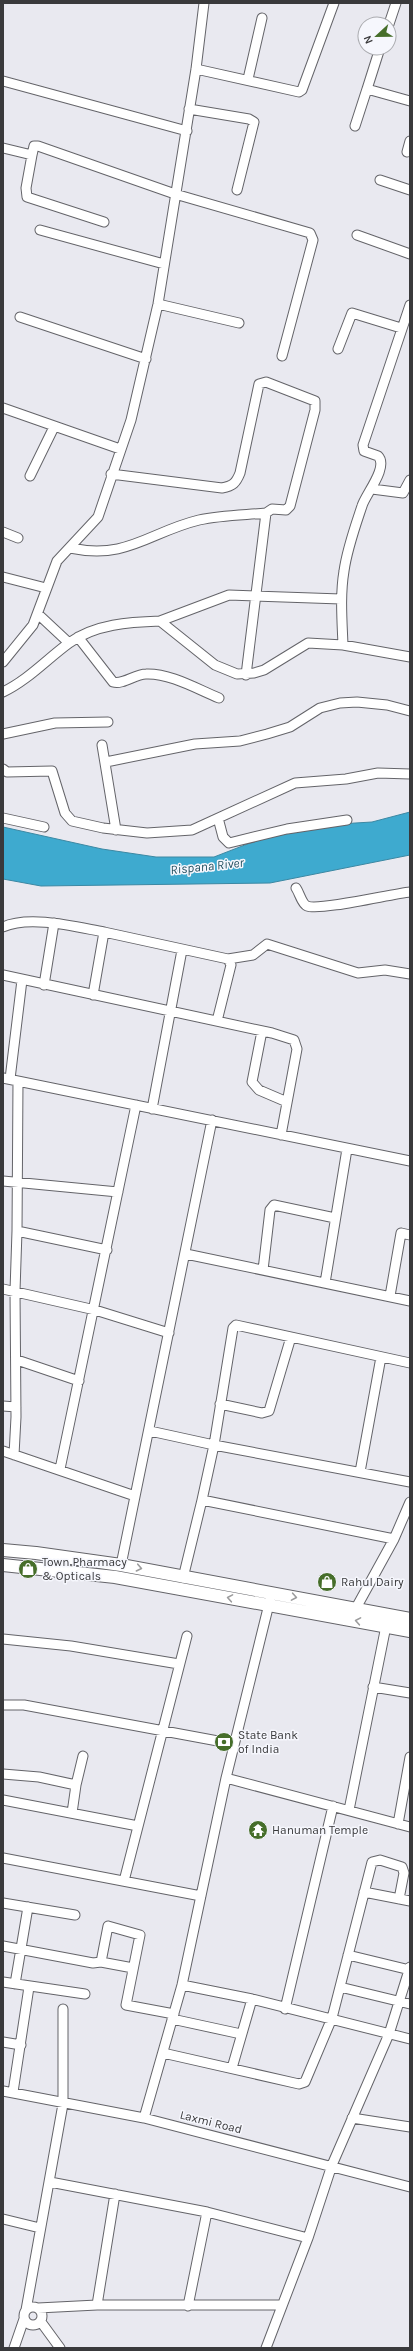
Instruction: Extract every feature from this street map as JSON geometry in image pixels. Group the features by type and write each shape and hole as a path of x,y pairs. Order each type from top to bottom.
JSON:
{"main road":[{"path":"3,1550 121,1565 410,1631"},
{"path":"3,1565 115,1577 270,1599 356,1608 410,1618"}],"street":[{"path":"3,662 28,632 39,615 46,588 57,561 98,517 111,474 131,420 158,304 190,109 204,3"},
{"path":"196,68 300,92 334,3"},
{"path":"391,16 396,3"},
{"path":"248,79 262,18"},
{"path":"355,126 377,56"},
{"path":"3,81 186,131"},
{"path":"367,89 410,101"},
{"path":"190,109 249,118 254,122 237,190"},
{"path":"407,152 410,141"},
{"path":"104,222 26,196 34,146 38,146 175,194 307,231 312,234 312,240 282,356"},
{"path":"3,148 32,155"},
{"path":"380,180 410,190"},
{"path":"40,230 164,264"},
{"path":"357,235 410,254"},
{"path":"158,304 239,323"},
{"path":"342,645 341,599 345,562 362,504 372,489 381,461 378,456 364,451 363,445 401,328 410,305"},
{"path":"338,349 352,313 401,328"},
{"path":"20,317 146,359"},
{"path":"70,548 98,552 116,550 135,545 199,520 266,513 272,509 286,510 290,506 316,406 315,401 266,382 259,384 240,473 237,481 230,487 222,488 111,474"},
{"path":"3,408 120,449"},
{"path":"30,476 54,427"},
{"path":"372,489 403,493 410,480"},
{"path":"246,675 266,513"},
{"path":"3,532 18,538"},
{"path":"3,577 46,588"},
{"path":"3,692 20,682 69,643 78,638 116,624 160,621 229,595 341,599"},
{"path":"39,615 69,643"},
{"path":"160,621 216,665 237,674 246,675 264,670 308,643 342,645 410,657"},
{"path":"78,638 113,682 120,682 140,674 151,674 172,679 219,698"},
{"path":"106,762 195,744 240,741 290,727 320,708 340,703 357,702 387,705 410,711"},
{"path":"3,734 55,723 108,722"},
{"path":"102,745 116,830"},
{"path":"3,769 7,772 52,771 65,812 72,822 116,830 147,833 182,832 192,830 295,783 346,779 378,773 410,774"},
{"path":"3,818 44,827"},
{"path":"218,818 223,837 229,843 287,829 347,820"},
{"path":"296,888 304,903 309,906 340,904 410,892"},
{"path":"3,927 15,923 54,923 104,932 228,959 253,955 267,944 358,973 385,970 410,974"},
{"path":"44,985 54,923"},
{"path":"92,995 104,932"},
{"path":"152,1109 172,1012 182,950"},
{"path":"217,1021 231,965 228,959"},
{"path":"3,975 290,1037 297,1044 282,1135"},
{"path":"14,1455 17,1360 15,1291 17,1182 10,1080 22,980"},
{"path":"262,1031 252,1082 259,1090 287,1102"},
{"path":"10,1080 410,1161"},
{"path":"60,1469 95,1310 136,1105"},
{"path":"121,1565 150,1431 212,1120"},
{"path":"325,1282 347,1149"},
{"path":"3,1181 118,1192"},
{"path":"263,1270 270,1210 274,1205 336,1218"},
{"path":"17,1231 107,1250"},
{"path":"390,1296 401,1233 410,1235"},
{"path":"186,1254 410,1301"},
{"path":"3,1289 95,1310 169,1333"},
{"path":"183,1578 214,1445 233,1328 240,1325 410,1363"},
{"path":"220,1404 262,1413 269,1411 291,1337"},
{"path":"360,1472 381,1357"},
{"path":"17,1360 79,1381"},
{"path":"3,1406 16,1407"},
{"path":"150,1431 214,1445 410,1482"},
{"path":"3,1451 60,1469 136,1496"},
{"path":"202,1500 394,1539"},
{"path":"356,1608 394,1539 410,1502"},
{"path":"144,2118 182,1985 226,1778 270,1599"},
{"path":"349,1810 386,1626"},
{"path":"124,1881 187,1636"},
{"path":"3,1639 71,1646 180,1664"},
{"path":"373,1687 410,1692"},
{"path":"3,1704 24,1705 234,1744"},
{"path":"72,1814 76,1785 83,1756"},
{"path":"398,1824 410,1757"},
{"path":"3,1774 39,1777 76,1785"},
{"path":"226,1778 410,1827"},
{"path":"3,1800 138,1826"},
{"path":"285,2009 333,1806"},
{"path":"3,1858 201,1896"},
{"path":"163,2053 302,2084 307,2080 332,2018 372,1862 380,1860 404,1869 399,1899"},
{"path":"364,1892 410,1901"},
{"path":"3,1903 74,1916"},
{"path":"15,1984 28,1908"},
{"path":"101,1962 108,1926 140,1935 126,2005 242,2034"},
{"path":"3,1946 93,1963 101,1962 133,1968"},
{"path":"266,2348 281,2305 308,2238 332,2165 389,2034 410,1969 348,1955"},
{"path":"3,1982 84,1994"},
{"path":"182,1985 252,1999 285,2009 332,2018 410,2039"},
{"path":"340,1986 410,2004"},
{"path":"13,2092 29,1987"},
{"path":"232,2068 252,1999"},
{"path":"14,2348 25,2315 63,2104 63,2009"},
{"path":"3,2042 21,2045"},
{"name":"Laxmi Road","path":"3,2091 63,2104 144,2118 332,2165 410,2187"},
{"path":"352,2118 410,2127"},
{"path":"50,2182 207,2212 308,2238"},
{"path":"97,2305 115,2194"},
{"path":"188,2306 207,2212"},
{"path":"3,2219 40,2228"},
{"path":"25,2315 33,2307 97,2305 281,2305"},
{"path":"38,2308 42,2313 41,2322 60,2348"},
{"path":"25,2315 30,2325 36,2325 41,2322"}],"water":[{"name":"Rispana River","path":"410,812 410,855 270,883 41,886 3,879 3,827 102,849 156,857 214,857 268,836 339,824 372,822"}],"place":[{"name":"Town Pharmacy & Opticals","path":"28,1569"},
{"name":"Rahul Dairy","path":"327,1582"},
{"name":"State Bank of India","path":"224,1742"},
{"name":"Hanuman Temple","path":"258,1830"}]}
